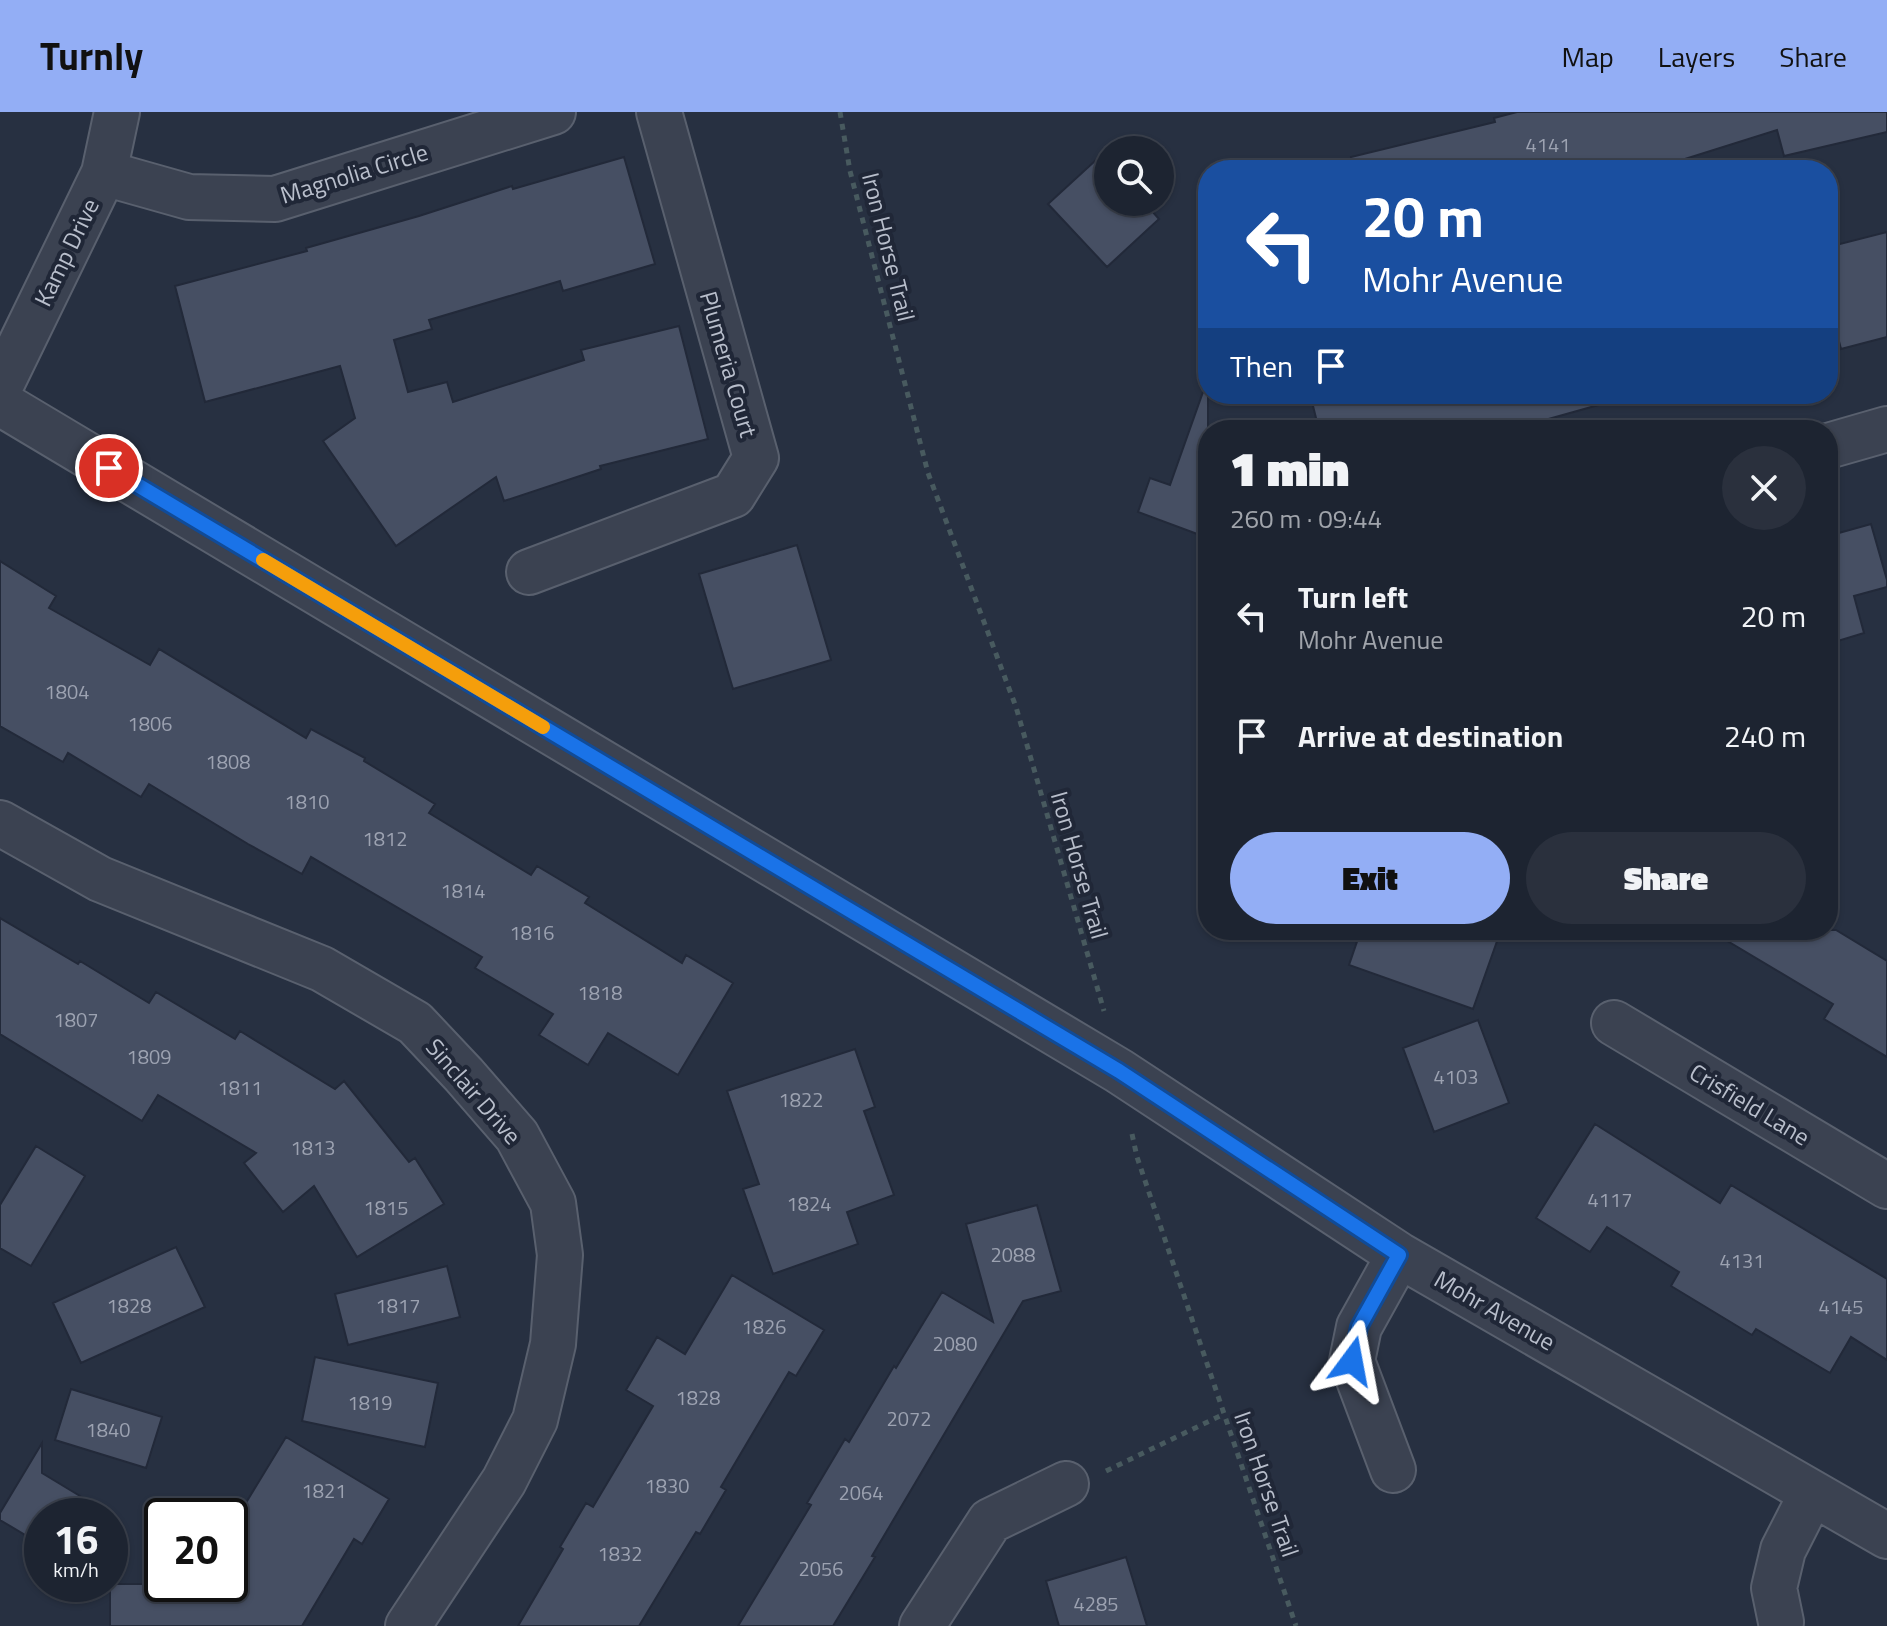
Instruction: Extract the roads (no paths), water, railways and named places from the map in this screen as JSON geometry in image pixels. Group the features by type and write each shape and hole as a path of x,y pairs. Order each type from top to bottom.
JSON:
{"street":[{"name":"Kamp Drive","path":"0,387 104,173 117,112"},
{"name":"Magnolia Circle","path":"104,173 189,197 275,199 553,112"},
{"name":"Plumeria Court","path":"529,572 733,495 756,458 659,112"},
{"name":"Mohr Avenue","path":"0,403 1119,1071 1399,1255 1887,1536"},
{"path":"1838,443 1887,429"},
{"name":"Sinclair Drive","path":"0,823 100,879 322,969 415,1023 517,1136 553,1203 560,1255 553,1344 535,1420 504,1481 408,1626"},
{"name":"Crisfield Lane","path":"1614,1023 1887,1186"},
{"path":"1393,1470 1352,1361 1359,1327 1399,1255"},
{"path":"922,1626 990,1521 1066,1484"},
{"path":"1781,1622 1774,1588 1783,1550 1812,1493"}]}
